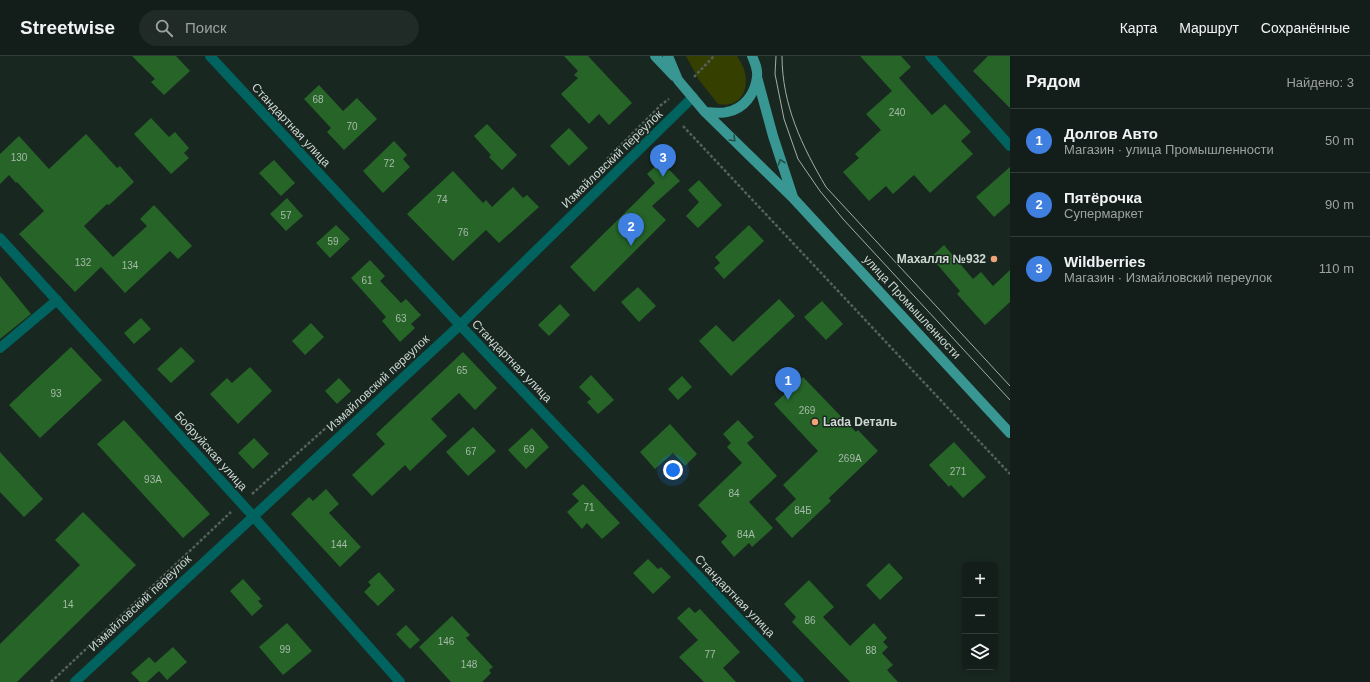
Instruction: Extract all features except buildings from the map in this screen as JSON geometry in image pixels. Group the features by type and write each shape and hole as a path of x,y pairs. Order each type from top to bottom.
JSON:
{"main road":[{"path":"655,56 681,84"},
{"path":"668,56 681,84"},
{"name":"улица Промышленности","path":"756,59 757,77 772,136 794,199"},
{"path":"705,112 726,113 745,104 757,77"},
{"name":"улица Промышленности","path":"681,84 705,112 794,199 1010,433"}],"street":[{"name":"Стандартная улица","path":"210,56 460,325 799,682"},
{"path":"930,56 1010,146"},
{"name":"Измайловский переулок","path":"75,682 460,325 693,98"},
{"name":"Бобруйская улица","path":"0,238 253,516 400,682"},
{"path":"0,348 57,300"}],"path":[{"path":"606,160 681,84 714,56"},
{"path":"661,105 696,139 1010,474"},
{"path":"51,682 240,503 339,416"}],"green space":[{"path":"686,56 737,56 744,69 746,80 744,93 741,98 732,104 718,104 699,80"}],"tram line":[{"path":"776,56 775,74 784,119 798,159 820,191 843,219 1010,400"},
{"path":"782,56 786,91 795,124 809,156 826,187 1010,386"}],"place":[{"name":"Wildberries","path":"663,177"},
{"name":"Пятёрочка","path":"631,246"},
{"name":"Махалля №932","path":"994,259"},
{"name":"Долгов Авто","path":"788,400"},
{"name":"Lada Dеталь","path":"815,422"}]}
